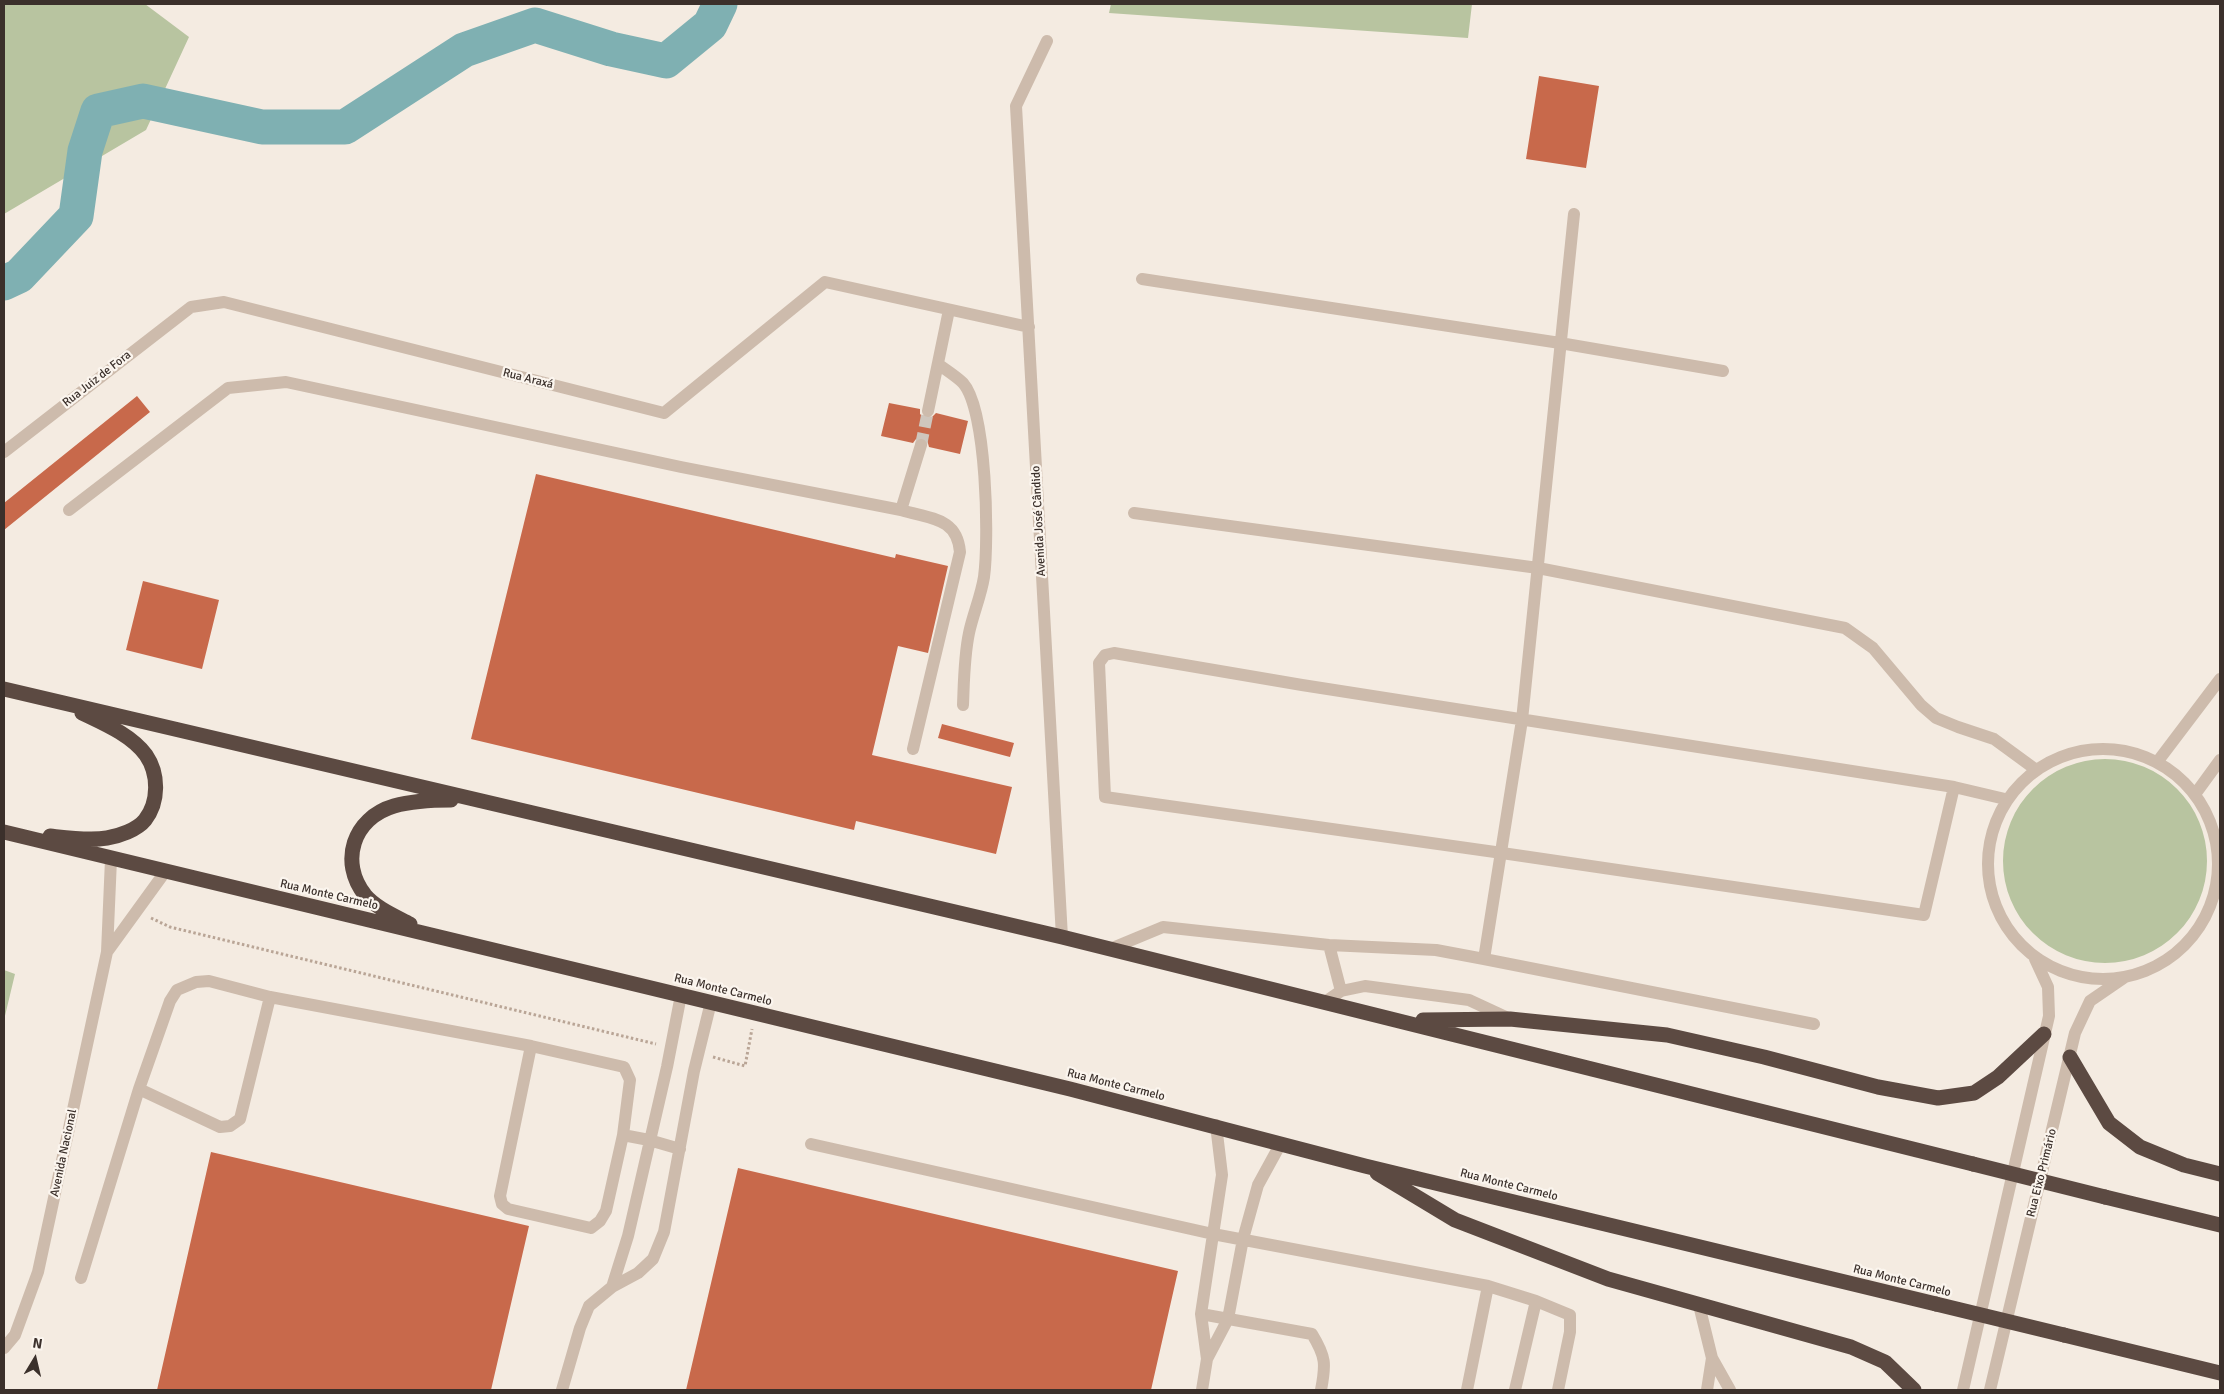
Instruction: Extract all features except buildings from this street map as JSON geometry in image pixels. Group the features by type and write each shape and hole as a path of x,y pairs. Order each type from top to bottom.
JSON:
{"highway":[{"path":"4,689 1062,937 2220,1225"},
{"path":"6,833 82,839 108,838 129,832 144,822 152,807 156,790 154,771 146,755 112,728 77,710 39,697"},
{"path":"434,936 388,913 366,896 354,878 351,854 358,832 372,817 392,806 418,801 483,802"},
{"name":"Rua Monte Carmelo","path":"6,833 1216,1125 1365,1166 2220,1373"},
{"path":"1404,1021 1510,1019 1667,1035 1878,1086 1938,1098 1974,1093 1998,1078 2044,1034"},
{"path":"2070,1057 2109,1123 2140,1147 2184,1164 2220,1174"},
{"path":"1365,1166 1455,1220 1608,1278 1851,1347 1885,1362 1914,1390"}],"street":[{"name":"Avenida José Cândido","path":"1047,41 1016,106 1062,937"},
{"path":"1484,958 1522,720 1574,214"},
{"path":"1142,279 1560,343 1723,371"},
{"name":"Rua Araxá","path":"191,307 224,302 664,413 825,282 950,310"},
{"name":"Rua Juiz de Fora","path":"4,452 191,307"},
{"path":"928,411 950,310 1029,327"},
{"path":"938,364 963,383 974,402 981,432 987,547 983,580 969,632 964,661 963,705"},
{"path":"69,510 228,388 286,382 681,467 901,510 948,524 955,531 959,540 960,552 913,749"},
{"path":"901,510 921,445"},
{"path":"1134,513 1538,568 1845,628 1873,648 1921,705 1936,718 1958,728 1994,739 2035,769"},
{"path":"1954,787 1924,916 1502,853 1105,797 1099,663 1105,655 1114,653 1522,720 1954,787 2005,799"},
{"path":"2158,761 2220,679"},
{"path":"1963,1390 2049,1016 2048,987 2035,959 2004,927 1988,886 1988,841 2005,799 2035,769 2074,751 2117,748 2158,761 2196,793 2217,835 2219,881 2204,924 2173,958 2126,976 2081,979 2035,959"},
{"path":"2196,793 2220,760"},
{"name":"Avenida Nacional","path":"4,1348 16,1335 38,1272 107,952 112,859"},
{"name":"Avenida Nacional","path":"107,952 165,872"},
{"path":"1110,949 1163,927 1329,945 1436,950 1814,1024"},
{"path":"1329,945 1341,991"},
{"name":"Rua Eixo Primário","path":"1990,1390 2076,1032 2090,1001 2126,976"},
{"path":"80,1278 138,1089 170,1001 177,990 196,982 209,981 270,997 531,1046 624,1067 630,1080 623,1135 606,1211 600,1221 591,1228 508,1209 502,1204 500,1196 531,1046"},
{"path":"1325,1002 1341,991 1365,986 1469,1000 1510,1019"},
{"path":"612,1286 622,1258 671,1048 681,995"},
{"path":"138,1089 220,1127 230,1126 240,1119 270,997"},
{"path":"562,1390 580,1328 589,1306 612,1286 638,1273 653,1259 664,1232 698,1054 711,1002"},
{"path":"1202,1390 1207,1359 1201,1314 1222,1175 1216,1125"},
{"path":"623,1135 680,1149"},
{"path":"1207,1359 1228,1319 1243,1239 1258,1185 1281,1143"},
{"path":"811,1144 1214,1234 1488,1286 1536,1301 1570,1315 1570,1332 1558,1390"},
{"path":"622,1258 638,1273"},
{"path":"1467,1390 1488,1286"},
{"path":"1515,1390 1536,1301"},
{"path":"1699,1305 1712,1358 1730,1390"},
{"path":"1201,1314 1312,1334 1322,1352 1324,1372 1321,1390"},
{"path":"1707,1390 1712,1358"}],"path":[{"path":"137,911 170,927 671,1048"},
{"path":"698,1054 745,1066 756,1013"}],"green space":[{"path":"4,4 145,4 189,37 146,130 4,214"},
{"path":"1111,4 1472,4 1468,38 1109,13"},
{"path":"2095,759 2115,759 2144,766 2170,782 2184,796 2200,822 2207,851 2207,871 2200,900 2184,926 2170,940 2144,956 2135,959 2115,963 2095,963 2066,956 2040,940 2026,926 2010,900 2007,891 2003,871 2003,851 2010,822 2026,796 2040,782 2066,766 2075,763"},
{"path":"4,970 15,974 4,1020"}],"waterway":[{"path":"4,283 19,276 76,216 85,151 98,111 143,101 262,127 345,127 464,50 535,25 611,49 666,61 710,25 720,4"}],"tunnel":[{"path":"921,445 928,411"}]}
